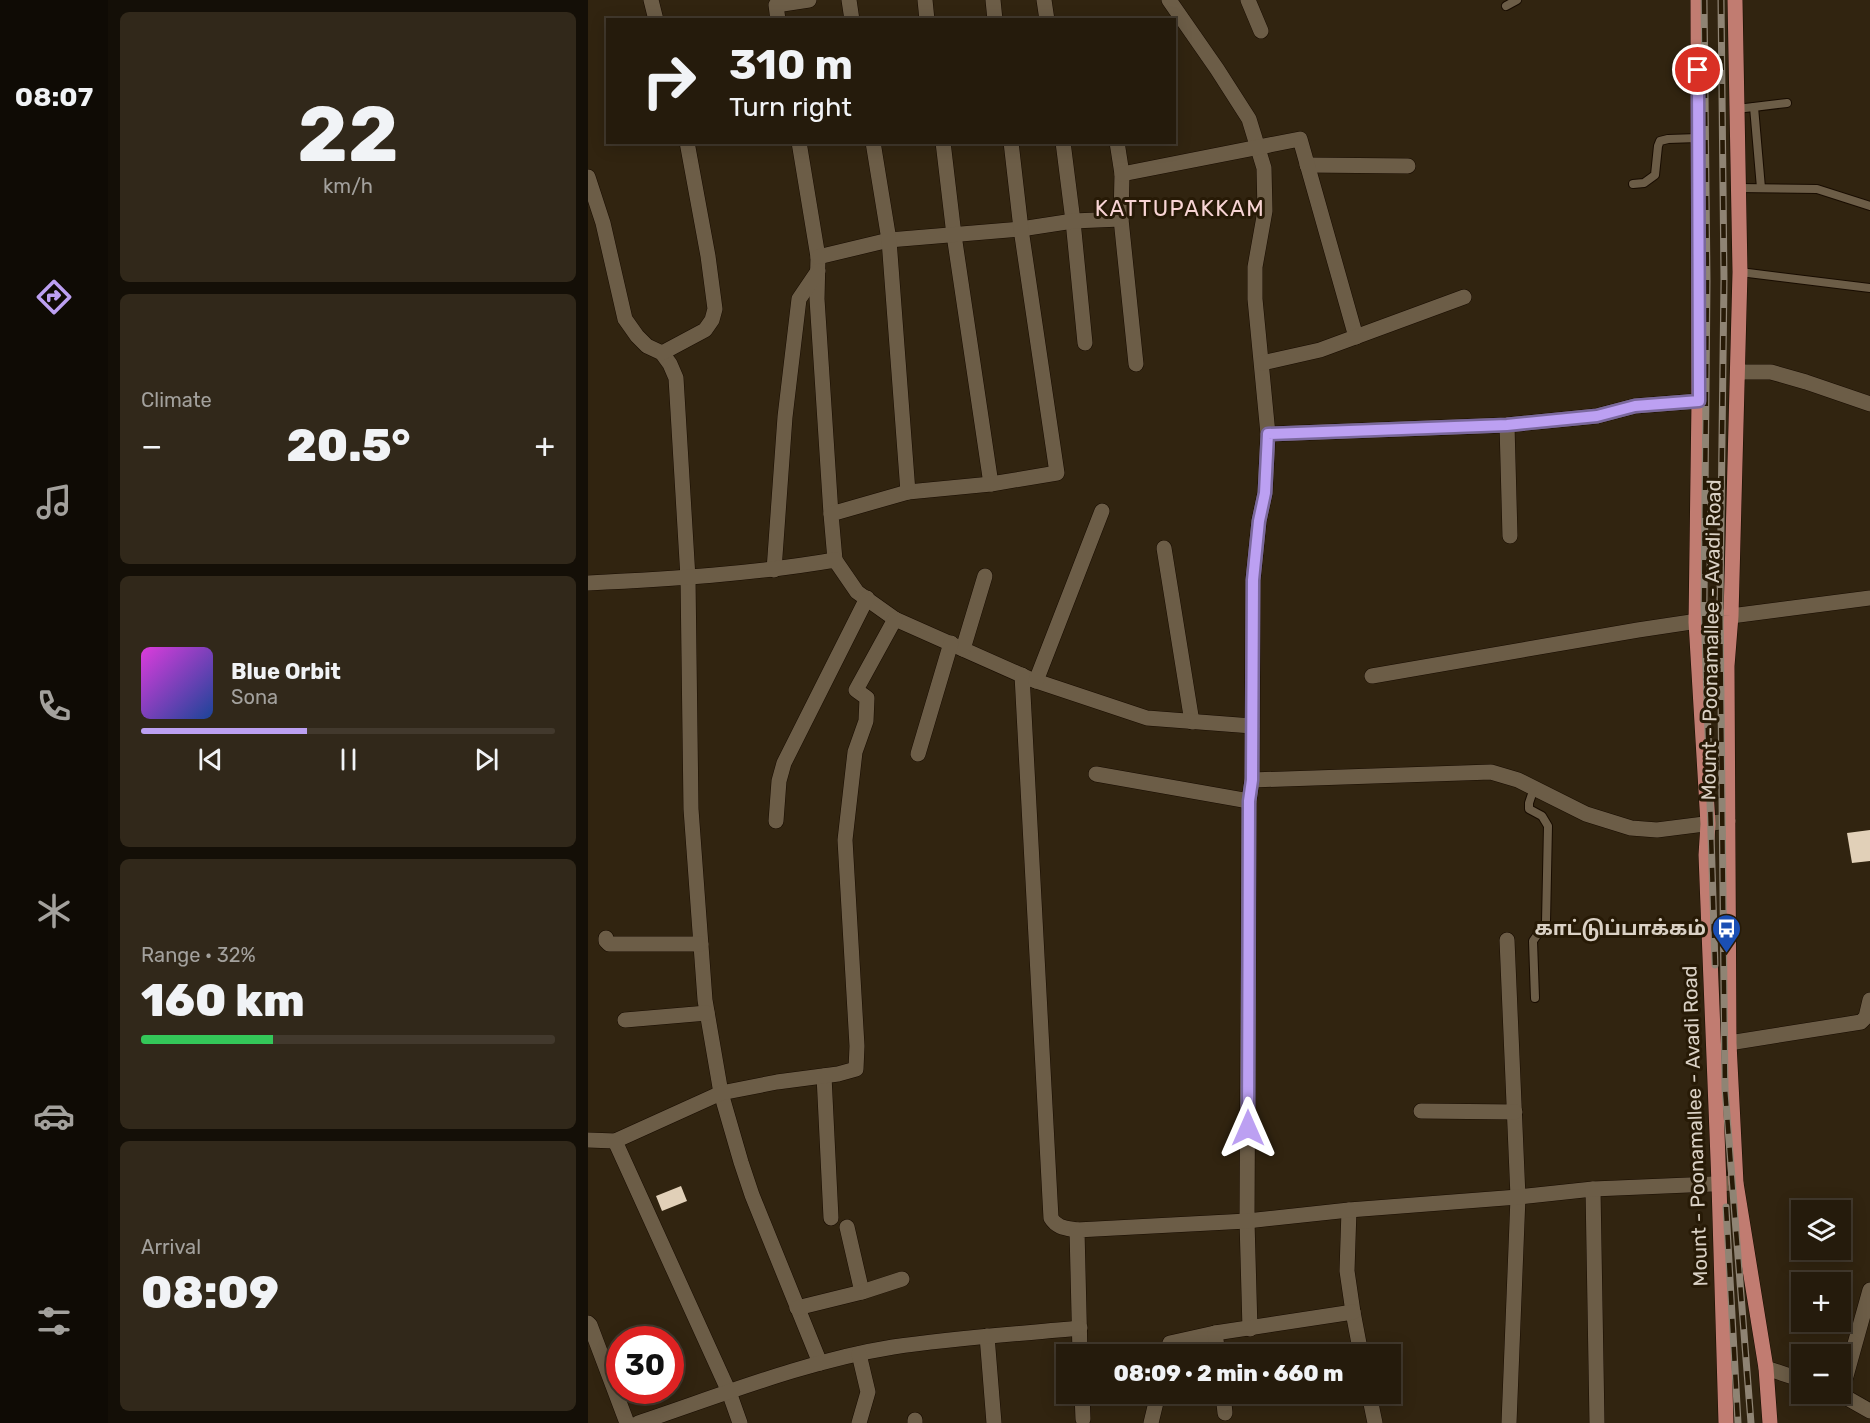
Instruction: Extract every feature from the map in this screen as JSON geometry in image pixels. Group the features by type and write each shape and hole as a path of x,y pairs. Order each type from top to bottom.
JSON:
{"main road":[{"name":"Mount - Poonamallee - Avadi Road","path":"1735,0 1740,272 1731,615 1727,666 1729,1043 1736,1183 1766,1368 1770,1423"},
{"name":"Mount - Poonamallee - Avadi Road","path":"1695,1 1699,401 1696,622 1708,824 1706,855 1726,1423"}],"street":[{"path":"651,0 656,18"},
{"path":"778,18 776,5 810,0"},
{"path":"849,0 852,18"},
{"path":"925,0 927,18"},
{"path":"993,0 995,18"},
{"path":"1044,0 1047,18"},
{"path":"1168,0 1217,69 1249,120 1264,168 1265,211 1255,267 1255,299 1268,434 1265,493 1259,521 1253,580 1252,780 1249,801 1247,1221 1250,1329"},
{"path":"1248,0 1261,31"},
{"path":"1122,174 1300,139 1356,337"},
{"path":"662,353 705,330 712,320 715,309 708,256 687,144"},
{"path":"799,144 818,264 818,299 835,560 857,592 895,619 1029,678 1147,718 1252,726"},
{"path":"873,144 889,240 908,492"},
{"path":"943,144 954,236 991,484"},
{"path":"831,514 908,492 991,484 1057,472 1021,229 1011,144"},
{"path":"1063,144 1085,343"},
{"path":"1117,144 1122,174 1121,219 1136,364"},
{"path":"1307,165 1408,166"},
{"path":"588,177 603,223 625,319 647,346 662,353 676,378 688,578 691,808 707,1012 720,1093 752,1195 820,1363"},
{"path":"774,570 785,417 799,299 818,264 889,240 1021,229 1073,220 1121,219"},
{"path":"1262,363 1301,355 1464,297"},
{"path":"1738,372 1770,372 1870,404"},
{"path":"1268,434 1507,425 1597,416 1635,406 1699,401"},
{"path":"1507,425 1510,536"},
{"path":"1102,511 1029,678 1051,1218 1055,1224 1061,1228 1077,1230 1247,1221 1593,1189 1736,1183"},
{"path":"1164,548 1192,722"},
{"path":"588,583 688,578 774,570 835,560"},
{"path":"918,754 985,576"},
{"path":"776,821 779,781 784,763 867,598"},
{"path":"1372,676 1731,615 1870,598"},
{"path":"588,1140 615,1141 720,1093 856,1069 857,1046 845,840 855,752 866,721 867,698 856,690 895,619"},
{"path":"1252,780 1491,772 1518,780 1586,814 1631,828 1657,830 1728,821"},
{"path":"1096,774 1249,801"},
{"path":"606,938 609,944 701,944"},
{"path":"1506,940 1518,1197 1509,1423"},
{"path":"1729,1043 1862,1022 1866,1017 1870,1000"},
{"path":"625,1020 707,1012"},
{"path":"824,1076 831,1218"},
{"path":"1421,1111 1515,1112"},
{"path":"615,1141 729,1392 740,1423"},
{"path":"1593,1189 1598,1423"},
{"path":"1349,1210 1347,1271 1359,1344"},
{"path":"847,1227 862,1292"},
{"path":"1077,1230 1080,1344"},
{"path":"797,1308 862,1292 902,1279"},
{"path":"1851,1356 1870,1290"},
{"path":"1170,1344 1215,1333 1353,1312"},
{"path":"588,1323 627,1423"},
{"path":"639,1423 820,1363 859,1354 892,1347 1080,1328"},
{"path":"1215,1333 1217,1344"},
{"path":"987,1336 994,1423"},
{"path":"859,1354 868,1392 859,1423"},
{"path":"1766,1368 1791,1376"},
{"path":"1851,1400 1870,1411"},
{"path":"1082,1404 1083,1419"},
{"path":"1151,1423 1156,1404"},
{"path":"1224,1404 1225,1413"},
{"path":"1371,1404 1375,1423"}],"lane":[{"path":"1506,6 1517,0"},
{"path":"1737,109 1787,103"},
{"path":"1754,107 1761,188"},
{"path":"1633,184 1644,183 1655,175 1660,141 1698,138"},
{"path":"1738,188 1817,189 1870,206"},
{"path":"1740,272 1870,288"},
{"path":"1534,788 1528,803 1529,808 1542,816 1548,826 1546,922 1533,941 1535,998"}],"building":[{"path":"1870,830 1870,861 1852,863 1847,833"},
{"path":"681,1186 687,1201 662,1211 656,1196"}],"railway":[{"path":"1704,0 1707,281 1704,604 1715,965"},
{"path":"1721,0 1724,280 1720,601 1725,1089 1751,1423"},
{"path":"1726,1207 1738,1423"}],"place":[{"name":"காட்டுப்பாக்கம்","path":"1727,954"}],"district":[{"name":"KATTUPAKKAM","path":"1180,208"}],"route":[{"path":"1248,1128 1249,801 1252,780 1253,580 1259,521 1265,493 1268,434 1507,425 1597,416 1635,406 1699,401 1698,70"}]}
